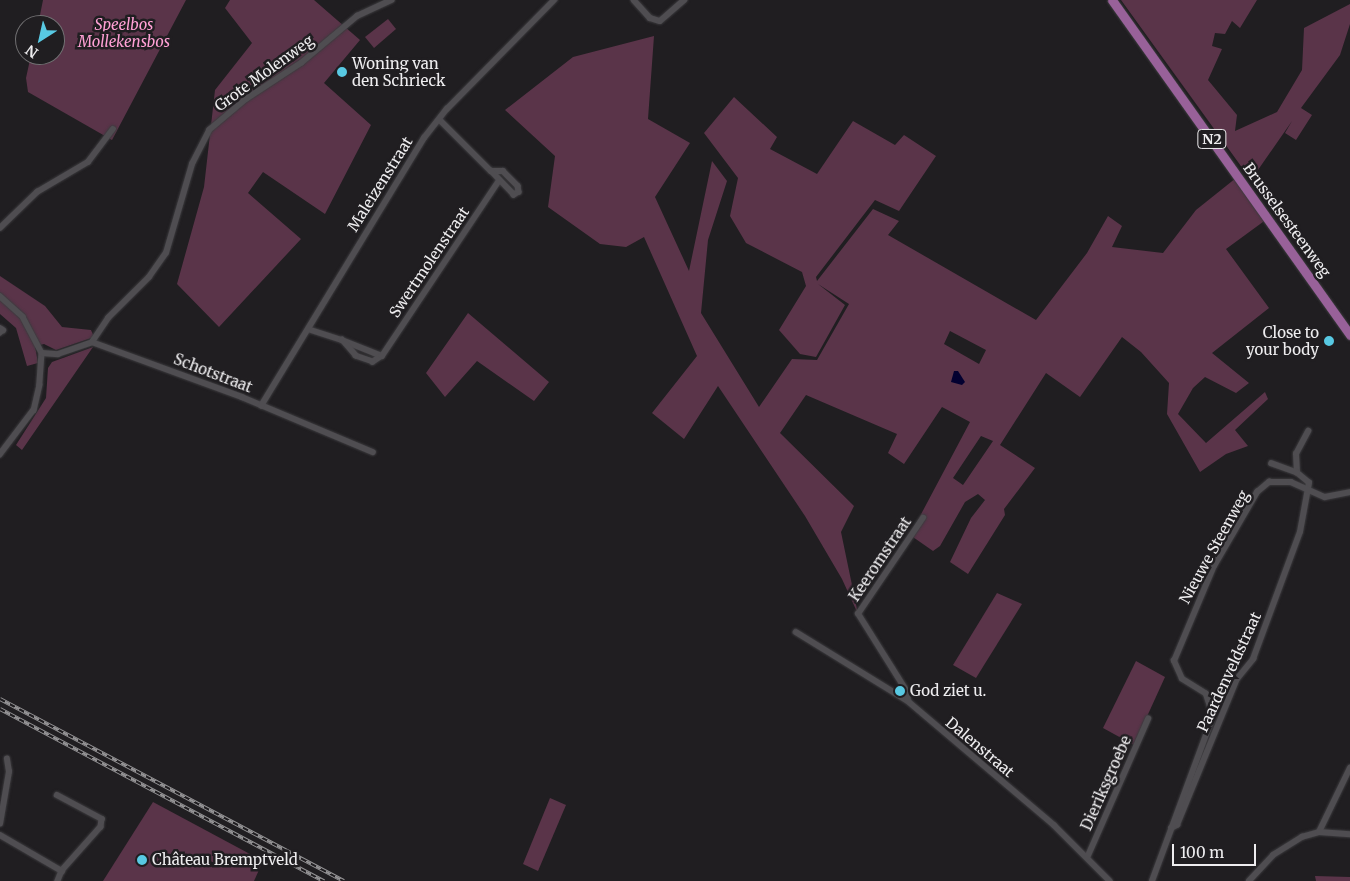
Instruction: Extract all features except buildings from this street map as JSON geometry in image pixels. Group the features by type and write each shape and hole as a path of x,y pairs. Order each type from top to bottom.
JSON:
{"main road":[{"name":"Brusselsesteenweg","path":"1112,0 1335,309 1350,334"},
{"name":"Brusselsesteenweg","path":"1335,309 1350,326"}],"street":[{"name":"Grote Molenweg","path":"92,342 108,318 149,277 166,253 186,180 209,130 246,99 302,63 357,16 391,0"},
{"name":"Maleizenstraat","path":"261,406 402,170 440,120 554,0"},
{"path":"634,0 654,20 665,18 684,0"},
{"path":"440,120 491,171 498,182 514,195 519,192 518,186 503,172 491,171"},
{"path":"0,228 37,192 88,162 113,129"},
{"name":"Swertmolenstraat","path":"382,356 498,182"},
{"path":"0,296 22,317 42,353 40,385 34,410 0,455"},
{"path":"0,328 3,330 0,333"},
{"path":"308,328 382,356"},
{"path":"342,340 356,356 373,362 382,356"},
{"path":"42,353 58,354 92,342"},
{"name":"Schotstraat","path":"92,342 261,406 373,452"},
{"path":"1297,473 1296,454 1308,431"},
{"path":"1272,464 1297,473 1310,483 1309,491"},
{"name":"Nieuwe Steenweg","path":"1152,881 1213,716 1206,694 1182,679 1175,668 1175,654 1226,545 1264,484 1282,480 1332,498 1350,492"},
{"name":"Paardenveldstraat","path":"1171,828 1177,825 1237,678 1255,653 1300,532 1309,491"},
{"name":"Keeromstraat","path":"858,614 923,518"},
{"name":"Dalenstraat","path":"858,614 906,692 908,701 1054,825 1110,881"},
{"path":"796,632 908,701"},
{"name":"Dieriksgroebe","path":"1087,858 1148,719"},
{"path":"0,824 9,772 7,758"},
{"path":"1319,832 1350,768"},
{"path":"57,795 102,819 101,826 62,871 58,881"},
{"path":"1249,881 1280,849 1319,832 1350,834"},
{"path":"0,835 62,871"}],"green space":[{"name":"Speelbos Mollekensbos","path":"43,0 186,0 112,140 28,92 26,78 29,65 65,65 65,15 40,15"},
{"path":"230,0 314,0 360,40 324,83 371,125 325,214 263,172 248,193 301,239 219,327 177,284 204,187 215,90 252,43 225,8"},
{"path":"1121,0 1257,0 1240,28 1232,21 1225,34 1215,33 1212,46 1222,49 1208,80 1237,115 1235,131 1277,112 1302,70 1304,28 1350,4 1350,24 1340,55 1301,108 1312,115 1296,140 1285,133 1292,121 1251,180"},
{"path":"388,19 396,29 374,48 365,37"},
{"path":"654,36 648,119 690,143 655,197 689,271 712,161 727,181 708,240 701,313 759,407 792,359 817,360 849,304 818,284 845,305 816,357 800,354 779,330 806,286 802,272 746,243 730,216 738,178 704,133 734,97 777,137 770,149 817,174 853,121 895,145 904,135 936,156 899,211 875,200 816,277 817,281 873,209 899,221 888,235 1036,320 1087,253 1108,216 1122,226 1112,247 1163,253 1196,210 1236,178 1267,219 1226,249 1269,308 1212,353 1249,383 1236,393 1205,377 1193,388 1178,414 1206,443 1265,392 1268,399 1235,430 1248,446 1226,454 1200,472 1167,414 1169,383 1141,352 1122,337 1080,397 1046,373 1000,445 1035,468 1004,509 1005,515 968,574 950,562 971,518 985,500 978,494 965,502 940,546 933,551 910,535 970,422 942,407 904,464 888,453 897,434 806,395 780,433 854,506 841,532 858,614 842,579 805,516 718,386 684,439 652,413 697,356 644,237 626,247 600,244 548,207 555,156 505,110 573,57","holes":["950,331 986,350 979,364 944,344","981,436 993,441 963,485 953,478"]},
{"path":"0,276 45,306 62,327 91,330 94,337 56,350 44,344 35,346 38,363 27,366 16,328 0,314"},
{"path":"468,313 549,382 534,401 477,361 445,397 426,373"},
{"path":"93,347 22,450 16,445 46,398 48,368 52,362"},
{"path":"997,593 1022,604 976,678 953,665"},
{"path":"1136,661 1165,677 1134,745 1103,728"},
{"path":"550,798 566,805 538,871 523,864"},
{"path":"153,802 263,861 254,881 103,881"},
{"path":"1315,876 1350,877 1350,881 1316,881"}],"shaded area":[{"path":"954,371 958,371 965,382 962,385 951,382"}],"railway":[{"path":"0,699 344,881"},
{"path":"0,709 324,881"}],"place":[{"name":"Woning van den Schrieck","path":"342,72"},
{"name":"Close to your body","path":"1329,341"},
{"name":"God ziet u.","path":"900,691"},
{"name":"Château Bremptveld","path":"142,860"}]}
